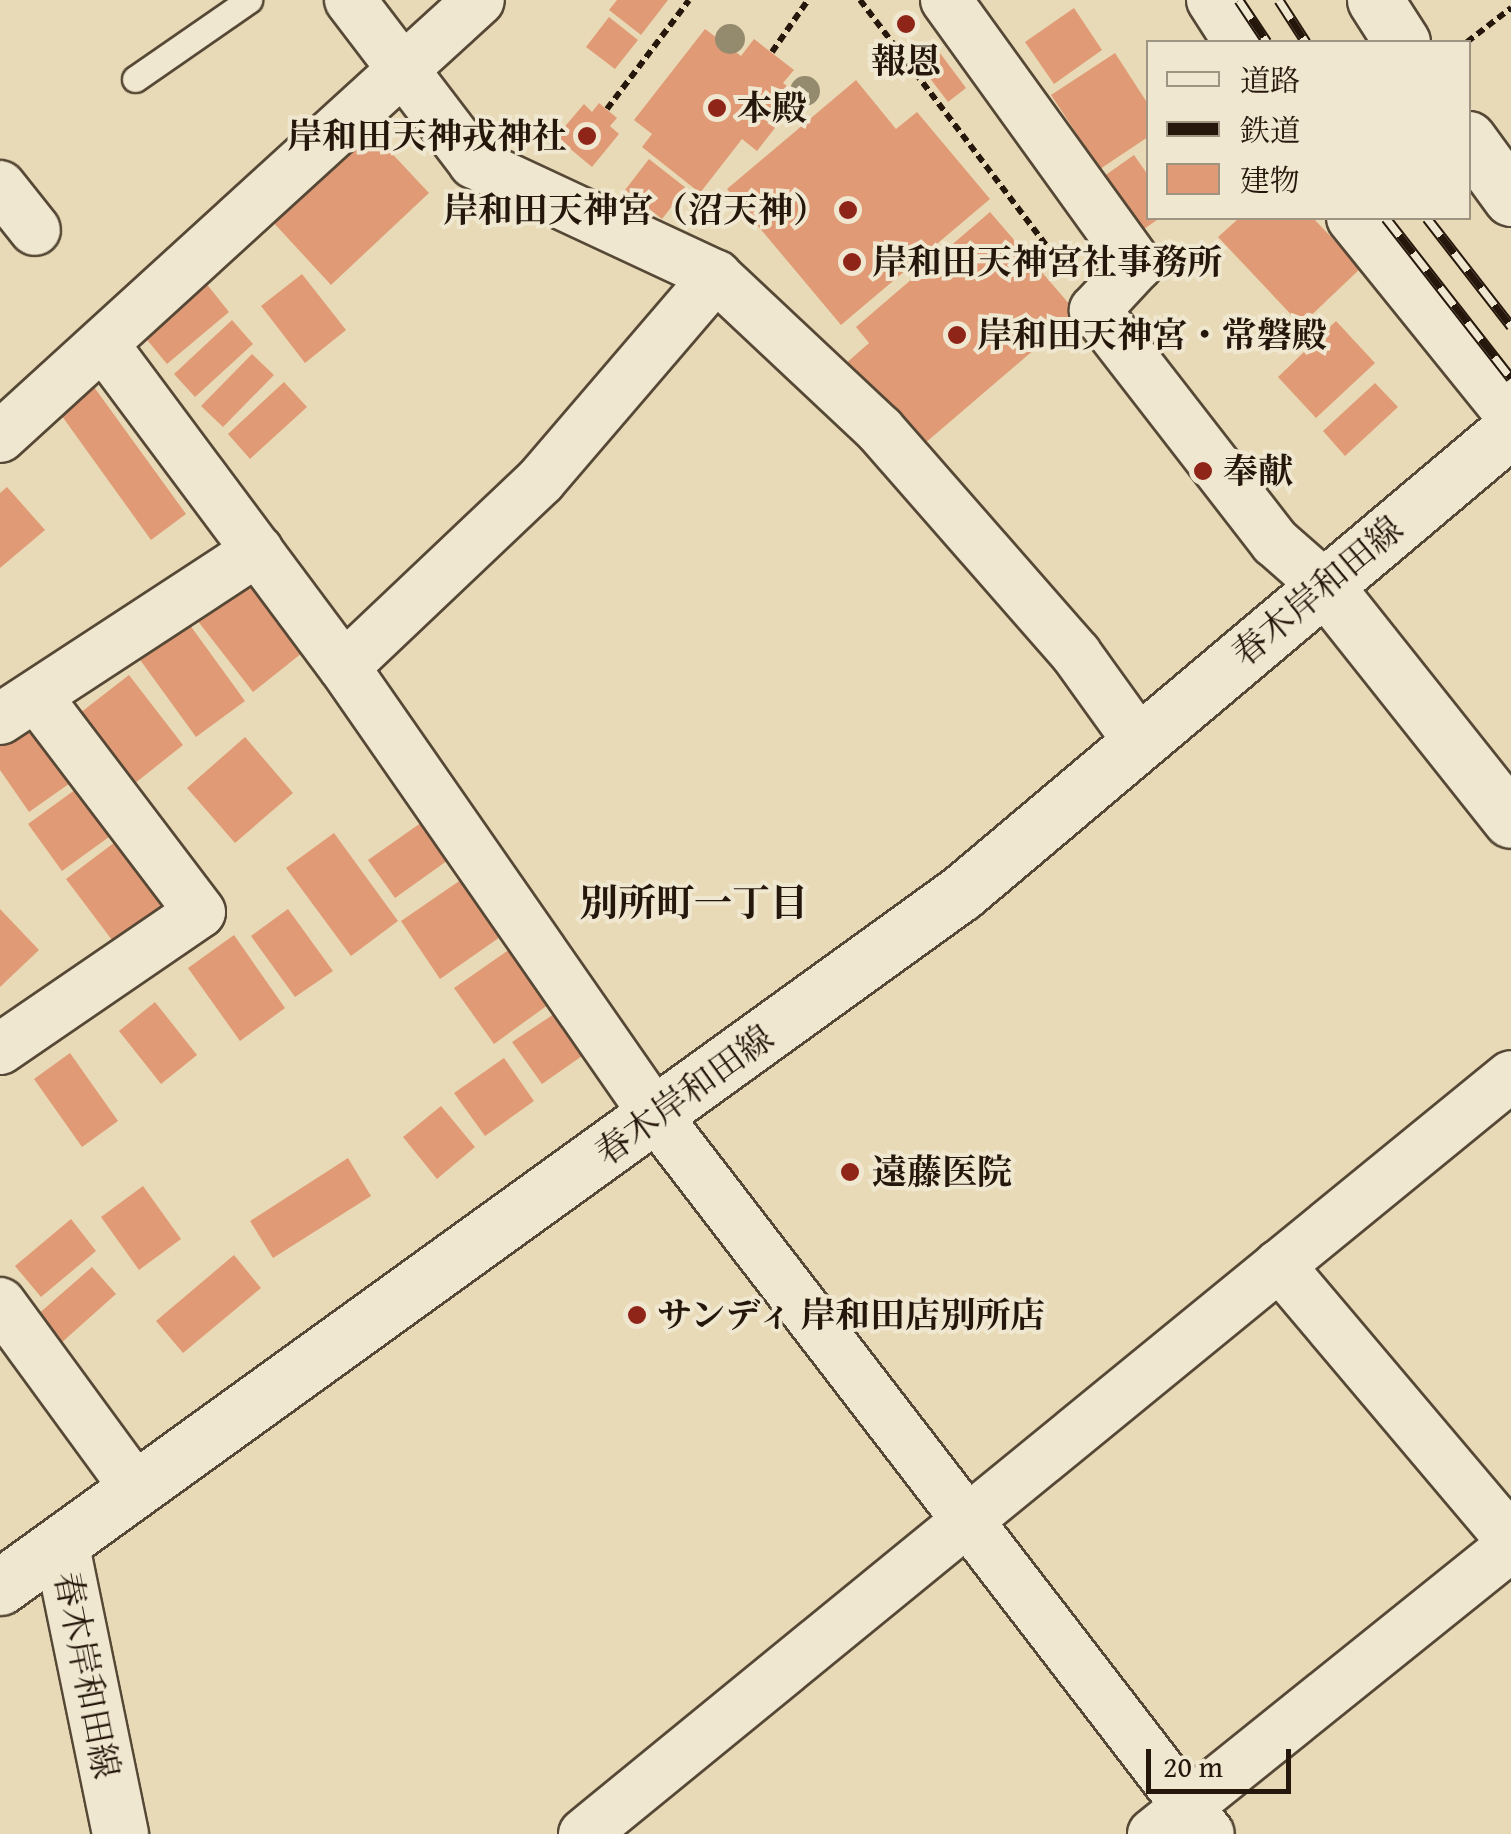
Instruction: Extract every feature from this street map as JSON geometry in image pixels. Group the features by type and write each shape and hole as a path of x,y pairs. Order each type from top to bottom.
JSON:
{"main road":[{"path":"1375,0 1401,40"},
{"path":"1471,143 1511,198"},
{"name":"春木岸和田線","path":"120,1834 61,1546 960,893 1511,429"},
{"path":"1324,585 1511,820"},
{"path":"0,1587 61,1546"}],"street":[{"path":"350,0 401,73 474,163 716,276 880,430 1076,654 1140,743"},
{"path":"0,437 479,0"},
{"path":"946,0 1137,265 1095,310 1275,542 1324,585"},
{"path":"1212,0 1238,40"},
{"path":"0,186 35,230"},
{"path":"1354,220 1511,416"},
{"path":"344,666 540,480 716,276"},
{"path":"104,344 344,666 656,1116 966,1521 1183,1825 1511,1543 1279,1265"},
{"path":"0,1049 200,912 18,708 258,550"},
{"path":"584,1834 1511,1076"},
{"path":"0,1303 138,1490"}],"lane":[{"path":"135,79 249,0"}],"path":[{"path":"607,109 689,0"},
{"path":"772,52 808,0"},
{"path":"860,0 1095,310"},
{"path":"1470,40 1511,8"}],"building":[{"path":"617,0 668,0 641,35 609,10"},
{"path":"1074,8 1102,50 1054,84 1025,42"},
{"path":"609,17 638,40 615,69 586,47"},
{"name":"本殿","path":"705,29 741,56 754,39 794,70 783,83 800,96 757,151 742,139 700,193 642,147 652,134 634,120"},
{"path":"931,41 966,88 948,102 913,56"},
{"path":"1115,53 1146,101 1146,138 1100,169 1051,95"},
{"name":"岸和田天神宮社事務所","path":"856,80 896,129 917,112 990,199 841,325 727,189"},
{"name":"岸和田天神戎神社","path":"599,103 617,118 610,126 619,134 592,167 556,137 584,104 592,112"},
{"path":"369,129 429,193 331,285 272,221"},
{"path":"1134,155 1146,172 1146,220 1157,220 1138,233 1100,179"},
{"path":"649,159 686,188 662,219 625,190"},
{"name":"岸和田天神宮・常磐殿","path":"990,212 1077,313 917,450 844,365 869,343 856,327"},
{"path":"1237,220 1315,220 1361,268 1301,325 1218,237"},
{"path":"302,274 346,330 305,363 261,306"},
{"path":"205,282 229,312 167,364 143,335"},
{"path":"232,320 253,344 195,397 174,374"},
{"path":"1336,321 1375,363 1316,418 1278,377"},
{"path":"252,354 274,375 223,427 201,406"},
{"path":"284,382 307,407 250,459 228,434"},
{"path":"1375,383 1398,407 1345,456 1323,431"},
{"path":"94,387 186,514 151,540 59,412"},
{"path":"7,487 45,530 0,568 0,493"},
{"path":"252,578 307,649 253,692 197,620"},
{"path":"187,621 245,701 196,737 138,657"},
{"path":"129,675 183,745 134,784 80,713"},
{"path":"41,714 83,774 29,812 0,770 0,742"},
{"path":"245,737 293,793 235,843 187,788"},
{"path":"87,781 120,829 62,871 28,824"},
{"path":"425,820 451,858 395,898 368,860"},
{"path":"334,833 398,921 351,956 286,868"},
{"path":"123,836 172,901 115,944 66,879"},
{"path":"465,877 503,935 440,979 401,921"},
{"path":"0,909 39,950 0,987"},
{"path":"288,909 333,971 295,997 251,936"},
{"path":"234,935 285,1008 240,1041 188,968"},
{"path":"513,947 552,1002 494,1044 454,988"},
{"path":"155,1002 197,1055 161,1084 119,1031"},
{"path":"563,1008 592,1049 542,1084 512,1042"},
{"path":"70,1053 118,1121 82,1147 34,1079"},
{"path":"504,1058 534,1101 485,1136 454,1093"},
{"path":"441,1106 475,1147 437,1179 403,1137"},
{"path":"348,1158 371,1196 273,1258 250,1221"},
{"path":"143,1186 181,1239 139,1270 101,1217"},
{"path":"71,1219 96,1251 41,1297 15,1266"},
{"path":"234,1255 261,1288 183,1353 156,1321"},
{"path":"92,1267 116,1294 60,1344 36,1316"}],"railway":[{"path":"1239,0 1266,40"},
{"path":"1279,0 1305,40"},
{"path":"1388,220 1511,378"},
{"path":"1429,220 1511,326"}],"place":[{"name":"報恩","path":"906,24"},
{"name":"本殿","path":"717,108"},
{"name":"岸和田天神戎神社","path":"587,136"},
{"name":"岸和田天神宮（沼天神）","path":"848,210"},
{"name":"岸和田天神宮社事務所","path":"852,262"},
{"name":"岸和田天神宮・常磐殿","path":"957,335"},
{"name":"奉献","path":"1203,471"},
{"name":"遠藤医院","path":"850,1172"},
{"name":"サンディ 岸和田店別所店","path":"637,1315"}],"district":[{"name":"別所町一丁目","path":"694,903"}]}
